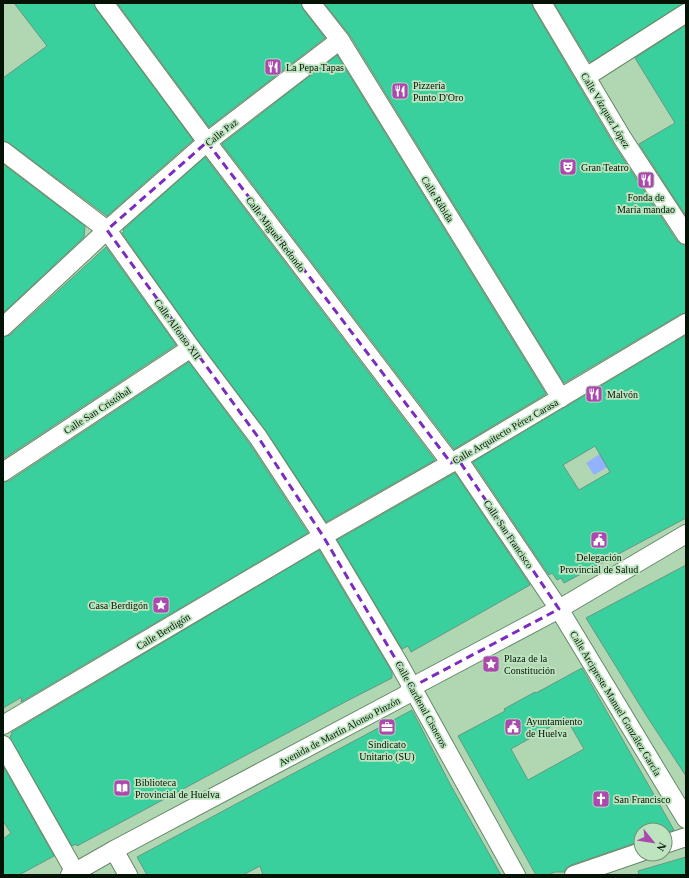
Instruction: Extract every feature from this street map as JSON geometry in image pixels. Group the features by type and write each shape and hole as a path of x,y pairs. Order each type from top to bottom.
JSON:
{"street":[{"name":"Calle Miguel Redondo","path":"104,3 207,142 455,461"},
{"name":"Calle Rábida","path":"311,3 340,40 561,398"},
{"name":"Calle Vázquez López","path":"542,3 623,139 686,235"},
{"path":"586,77 686,13"},
{"name":"Calle Paz","path":"3,327 107,230 207,142 340,40"},
{"name":"Calle Alfonso XII","path":"3,151 107,230 191,348 258,437 323,536"},
{"name":"Calle Arquitecto Pérez Carasa","path":"323,536 455,461 686,323"},
{"name":"Calle San Cristóbal","path":"3,472 191,348"},
{"name":"Calle San Francisco","path":"455,461 559,609"},
{"name":"Avenida de Martín Alonso Pinzón","path":"73,874 114,850 406,696 412,687 559,609 686,534"},
{"name":"Calle Cardenal Cisneros","path":"323,536 412,687 516,875"},
{"name":"Calle Berdigón","path":"3,725 323,536"},
{"name":"Calle Arcipreste Manuel González García","path":"559,609 686,819"},
{"path":"3,745 73,874"},
{"path":"673,841 686,837"},
{"path":"114,850 128,875"},
{"path":"574,875 633,855"}],"highlighted area":[{"path":"207,142 451,463 458,459 559,609 412,687 323,536 258,437 107,230"}],"water":[{"path":"606,450 614,463 594,475 586,463"}],"building":[{"path":"14,3 94,3 96,9 193,140 107,216 9,143 3,141 3,78 47,46"},
{"path":"117,3 301,3 303,9 325,38 209,127"},
{"path":"324,3 532,3 533,8 614,145 677,241 686,245 686,313 681,314 564,383 349,34"},
{"path":"554,3 684,3 591,62"},
{"path":"686,25 686,216 639,144 675,123 635,58"},
{"path":"337,55 546,394 454,449 222,144"},
{"path":"205,157 435,460 326,522 266,431 199,342 122,233 124,231 123,230"},
{"path":"3,164 85,226 84,237 3,313"},
{"path":"106,247 176,345 3,459 3,337 10,335"},
{"path":"686,335 686,518 564,583 561,578 557,580 552,573 549,575 473,462","holes":["595,446 610,472 579,490 563,465"]},
{"path":"189,362 249,443 308,533 21,702 22,697 3,708 3,482 9,481"},
{"path":"455,473 530,585 411,652 408,646 402,649 337,540"},
{"path":"319,550 389,667 392,673 392,678 77,846 76,844 72,846 10,738 12,732"},
{"path":"686,565 686,776 586,618"},
{"path":"582,668 669,822 633,822 633,844 571,865 566,868 564,872 555,872 548,875 536,875 458,736 505,711 504,709 535,692 536,693","holes":["566,718 584,749 528,780 511,749"]},
{"path":"412,710 450,784 501,875 263,875 260,866 243,875 147,875 137,857"},
{"path":"3,766 54,856 19,875 3,875 3,839 11,833 3,821"},
{"path":"686,857 686,875 639,875 638,871"}],"place":[{"name":"La Pepa Tapas","path":"273,67"},
{"name":"Pizzería Punto D'Oro","path":"400,91"},
{"name":"Gran Teatro","path":"568,167"},
{"name":"Fonda de María mandao","path":"646,180"},
{"name":"Malvón","path":"594,394"},
{"name":"Delegación Provincial de Salud","path":"599,540"},
{"name":"Casa Berdigón","path":"161,605"},
{"name":"Plaza de la Constitución","path":"491,664"},
{"name":"Sindicato Unitario (SU)","path":"387,727"},
{"name":"Ayuntamiento de Huelva","path":"513,727"},
{"name":"Biblioteca Provincial de Huelva","path":"122,788"},
{"name":"San Francisco","path":"601,799"}]}
